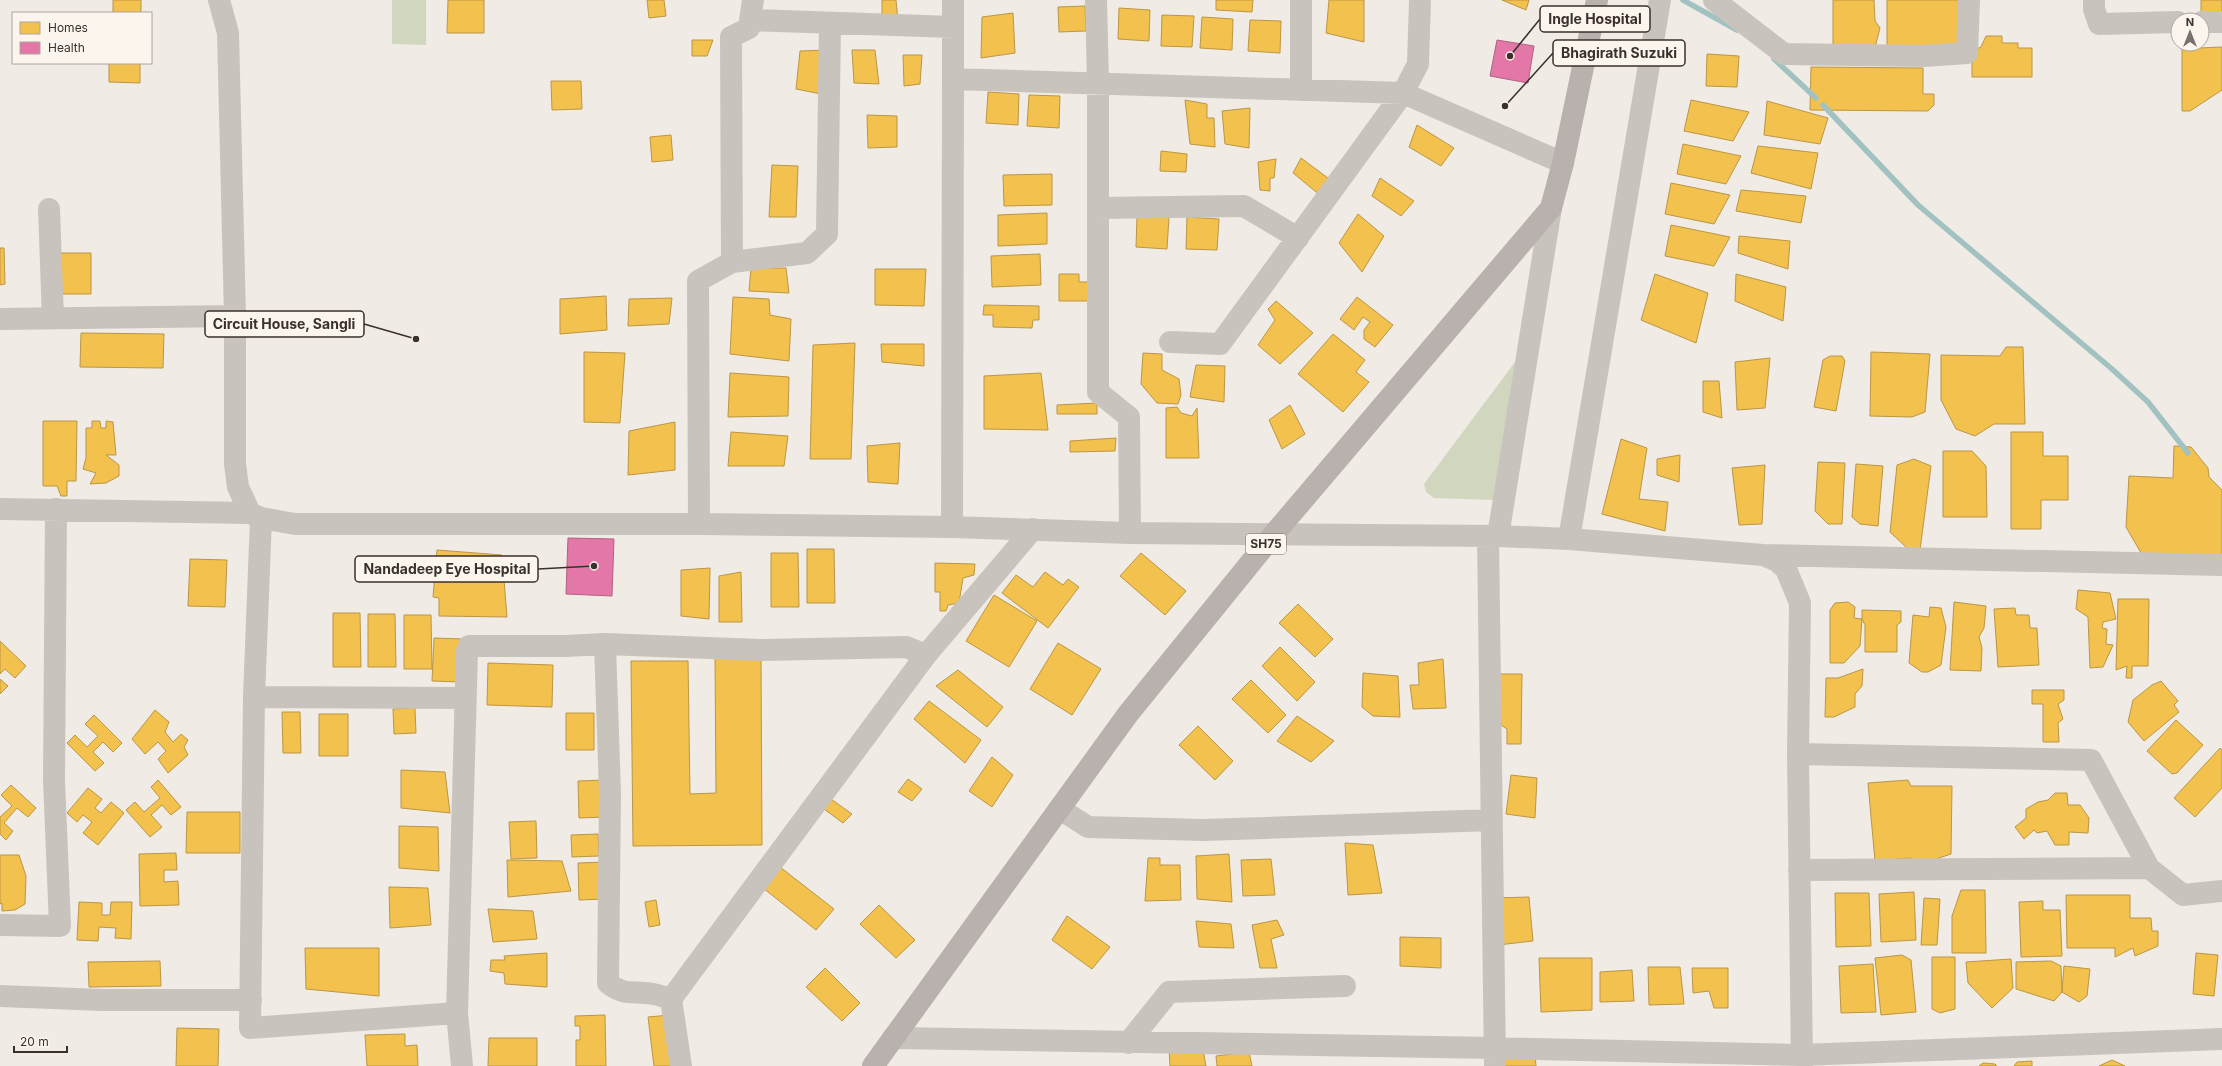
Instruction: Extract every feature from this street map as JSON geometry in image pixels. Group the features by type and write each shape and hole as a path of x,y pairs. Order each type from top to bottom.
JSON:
{"main road":[{"name":"SH75","path":"873,1066 1128,714 1274,534 1551,208 1563,163 1597,0"}],"street":[{"path":"219,0 228,33 235,316 235,464 238,487 256,516 250,1028 457,1013"},
{"path":"952,527 953,0"},
{"path":"1096,0 1098,83 1098,392 1129,417 1130,533"},
{"path":"1301,0 1301,90"},
{"path":"1170,342 1220,344 1298,238 1403,93 1418,64 1420,0"},
{"path":"1569,539 1660,0"},
{"path":"1714,0 1784,54 1916,56 1967,53 1969,0"},
{"path":"2094,0 2094,9 2099,24 2170,22"},
{"path":"732,262 731,37 749,28 752,10 830,23 953,27"},
{"path":"2210,22 2222,22"},
{"path":"699,524 698,281 732,262 807,253 827,234 830,23"},
{"path":"953,79 1403,93 1563,163"},
{"path":"1098,208 1244,206 1298,238"},
{"path":"49,208 53,319"},
{"path":"1495,1057 1492,820 1493,536 1551,208"},
{"path":"0,319 235,316"},
{"path":"0,509 56,509 256,516 295,524 699,524 952,527 1130,533 1493,536 1569,539 1763,555 2222,565"},
{"path":"0,925 60,926 54,780 56,509"},
{"path":"681,1066 671,999 926,655 1033,530"},
{"path":"1763,555 1776,561 1786,569 1800,603 1798,754 1802,1061"},
{"path":"462,1066 457,1013 465,698 467,651 469,646 565,646 605,644 760,650 906,648 926,655"},
{"path":"605,644 610,793 608,983 615,989 628,994 652,994 671,999"},
{"path":"254,698 465,698"},
{"path":"1798,754 2091,760 2149,868 2183,895 2222,891"},
{"path":"1060,809 1088,827 1204,830 1492,820"},
{"path":"1800,870 2149,868"},
{"path":"1128,1043 1170,992 1345,986"},
{"path":"0,996 102,1000 251,1000"},
{"path":"893,1038 1128,1043 1495,1057 1802,1061 2222,1039"}],"green space":[{"path":"392,0 426,0 426,45 392,44"},
{"path":"1527,346 1496,500 1434,498 1426,492 1424,484"}],"building: Homes":[{"path":"113,0 141,0 141,12 113,12"},
{"path":"448,0 484,0 484,33 447,33"},
{"path":"647,0 664,0 666,16 649,18"},
{"path":"882,0 896,0 898,21 882,17"},
{"path":"1216,0 1253,0 1252,12 1216,10"},
{"path":"1329,0 1364,0 1364,42 1326,33"},
{"path":"1502,0 1529,0 1526,10"},
{"path":"1833,0 1874,0 1875,21 1880,28 1874,51 1833,51"},
{"path":"1887,0 1964,0 1963,48 1887,47"},
{"path":"2201,0 2222,0 2222,15 2210,15 2210,12 2201,12"},
{"path":"1085,6 1086,31 1059,32 1058,7"},
{"path":"1119,8 1150,10 1149,41 1118,39"},
{"path":"1013,13 1015,53 981,58 982,17"},
{"path":"1162,15 1194,16 1192,47 1161,46"},
{"path":"1202,17 1233,19 1232,50 1200,48"},
{"path":"1250,20 1281,21 1280,53 1248,51"},
{"path":"1986,36 2002,36 2002,43 2018,43 2018,48 2032,48 2032,77 1972,77 1972,51 1981,47"},
{"path":"692,40 713,40 707,56 692,56"},
{"path":"2222,47 2222,90 2190,111 2182,111 2182,52 2210,52 2210,48"},
{"path":"826,50 826,95 796,89 800,51"},
{"path":"852,50 875,50 879,84 854,83"},
{"path":"1707,54 1739,56 1737,87 1706,86"},
{"path":"903,55 922,55 920,84 904,86"},
{"path":"109,64 140,64 140,83 109,82"},
{"path":"1811,67 1923,68 1923,94 1934,94 1934,105 1928,111 1810,110"},
{"path":"551,81 581,81 582,109 552,110"},
{"path":"988,92 1019,94 1018,125 986,123"},
{"path":"1029,95 1060,96 1059,128 1027,126"},
{"path":"1185,100 1207,104 1207,118 1214,118 1215,147 1190,144"},
{"path":"1691,100 1749,112 1733,141 1684,131"},
{"path":"1767,101 1828,118 1820,144 1764,135"},
{"path":"1250,108 1249,148 1225,144 1222,111"},
{"path":"867,115 897,116 897,147 868,148"},
{"path":"1417,125 1454,148 1441,166 1409,147"},
{"path":"671,135 673,160 652,162 650,137"},
{"path":"1683,144 1741,156 1726,184 1677,174"},
{"path":"1758,146 1818,153 1811,189 1751,173"},
{"path":"1161,151 1187,154 1186,172 1160,171"},
{"path":"1301,158 1332,181 1321,196 1293,173"},
{"path":"1276,159 1274,178 1270,178 1270,191 1260,190 1258,162"},
{"path":"772,165 798,166 796,217 769,217"},
{"path":"1052,174 1052,205 1004,206 1003,175"},
{"path":"1380,178 1414,201 1401,216 1372,196"},
{"path":"1671,183 1730,195 1714,224 1665,214"},
{"path":"1741,190 1806,196 1801,223 1736,211"},
{"path":"1047,213 1047,244 998,246 998,215"},
{"path":"1358,214 1384,236 1362,272 1339,243"},
{"path":"1137,216 1169,217 1167,249 1136,247"},
{"path":"1187,217 1219,219 1217,250 1186,249"},
{"path":"1671,225 1730,237 1714,266 1665,256"},
{"path":"1739,236 1790,241 1788,269 1738,253"},
{"path":"0,248 4,248 5,284 0,285"},
{"path":"58,253 91,253 91,294 58,294"},
{"path":"1040,254 1041,285 992,287 991,256"},
{"path":"751,268 786,268 789,293 749,291"},
{"path":"875,269 926,269 924,306 875,305"},
{"path":"1059,274 1079,274 1079,282 1088,282 1088,301 1059,301"},
{"path":"1655,274 1708,293 1696,343 1641,320"},
{"path":"1736,274 1786,287 1783,321 1735,301"},
{"path":"606,296 607,330 560,334 560,299"},
{"path":"733,297 769,299 770,315 791,319 789,361 730,354"},
{"path":"1357,297 1393,325 1375,347 1364,339 1364,330 1370,322 1363,317 1354,330 1340,319"},
{"path":"672,298 669,324 628,326 629,299"},
{"path":"1276,301 1313,333 1280,364 1258,345 1275,320 1268,309"},
{"path":"984,305 1039,306 1039,320 1033,320 1032,328 993,327 993,315 983,315"},
{"path":"81,333 164,334 163,368 80,367"},
{"path":"1333,334 1365,360 1356,372 1369,382 1343,412 1298,374"},
{"path":"855,343 851,459 810,459 813,345"},
{"path":"881,344 924,344 924,366 882,362"},
{"path":"2006,347 2023,347 2025,424 1994,424 1975,436 1956,429 1941,400 1941,355 2000,356"},
{"path":"584,352 625,353 620,423 584,422"},
{"path":"1871,352 1930,354 1925,412 1912,417 1870,416"},
{"path":"1143,353 1162,354 1162,370 1179,379 1181,395 1178,404 1157,403 1141,384"},
{"path":"1830,356 1842,356 1845,361 1836,411 1814,407 1823,360"},
{"path":"1770,358 1765,408 1737,410 1735,362"},
{"path":"1196,365 1225,366 1224,402 1190,397"},
{"path":"730,373 789,377 788,416 728,417"},
{"path":"1041,373 1048,430 984,429 984,376"},
{"path":"1703,381 1719,381 1722,418 1703,412"},
{"path":"1097,403 1097,414 1057,414 1057,405"},
{"path":"1290,405 1305,434 1282,449 1269,420"},
{"path":"1177,407 1181,413 1192,416 1197,408 1199,458 1166,458 1166,408"},
{"path":"43,421 77,421 76,481 67,481 67,496 61,496 57,486 43,486"},
{"path":"92,421 100,421 101,428 106,428 106,421 113,422 116,455 106,455 119,465 119,476 106,483 90,484 96,473 83,469 86,458 86,428 92,428"},
{"path":"675,422 675,470 628,475 629,431"},
{"path":"731,432 788,436 784,466 728,466"},
{"path":"2011,432 2043,432 2043,456 2068,456 2068,500 2041,500 2041,529 2011,529"},
{"path":"1116,438 1115,451 1070,452 1070,441"},
{"path":"1621,439 1647,448 1639,499 1668,502 1665,531 1602,514"},
{"path":"900,443 898,484 868,482 867,446"},
{"path":"2174,446 2191,447 2208,468 2209,477 2222,490 2222,564 2144,558 2126,527 2129,476 2173,478"},
{"path":"1943,451 1972,451 1986,466 1987,517 1943,517"},
{"path":"1680,455 1679,482 1657,475 1657,459"},
{"path":"1914,459 1931,466 1920,550 1907,548 1890,532 1897,465"},
{"path":"1818,462 1845,463 1842,524 1828,524 1815,511"},
{"path":"1856,464 1883,466 1878,526 1860,524 1852,517"},
{"path":"1765,465 1762,524 1739,525 1732,468"},
{"path":"807,549 834,549 835,603 807,603"},
{"path":"437,550 502,555 507,617 439,616 439,598 433,597"},
{"path":"771,553 798,553 799,607 771,607"},
{"path":"1141,553 1186,591 1165,615 1120,576"},
{"path":"190,559 227,560 225,607 188,606"},
{"path":"935,563 975,564 974,575 963,578 959,603 948,605 946,611 940,611 940,592 935,592"},
{"path":"710,568 709,619 681,616 681,570"},
{"path":"741,572 742,622 719,622 719,576"},
{"path":"1045,572 1063,585 1068,579 1079,587 1048,628 1002,593 1016,575 1033,587"},
{"path":"2078,590 2110,593 2116,619 2103,622 2102,628 2107,629 2106,644 2113,645 2103,667 2090,668 2088,617 2076,609"},
{"path":"994,595 1037,621 1009,667 966,641"},
{"path":"2118,599 2149,599 2148,666 2132,666 2132,678 2126,678 2127,666 2116,670"},
{"path":"1848,602 1855,607 1854,618 1862,619 1860,646 1844,663 1830,663 1830,610 1835,603"},
{"path":"1954,602 1986,606 1984,628 1979,637 1982,648 1981,671 1950,670"},
{"path":"1298,604 1333,639 1315,657 1279,623"},
{"path":"1930,607 1941,608 1946,627 1941,665 1928,672 1922,672 1909,663 1913,615 1929,617"},
{"path":"2015,608 2016,615 2029,615 2030,628 2037,628 2039,665 1998,667 1994,609"},
{"path":"1862,610 1901,611 1901,622 1897,625 1897,652 1865,652 1865,625 1862,619"},
{"path":"333,613 360,613 361,667 333,667"},
{"path":"368,614 395,614 396,667 368,667"},
{"path":"404,615 431,615 432,669 404,669"},
{"path":"434,638 464,639 462,682 432,681"},
{"path":"0,641 26,666 15,678 5,669 0,674"},
{"path":"1058,643 1101,669 1072,715 1030,689"},
{"path":"1280,647 1315,682 1297,701 1262,666"},
{"path":"715,657 761,657 762,845 633,846 631,661 688,661 690,794 716,793"},
{"path":"1443,659 1446,708 1413,709 1410,685 1419,685 1418,663"},
{"path":"488,663 553,665 552,707 487,705"},
{"path":"1863,669 1862,686 1855,694 1855,707 1834,717 1825,717 1826,678 1838,678"},
{"path":"958,670 1003,707 987,727 936,686"},
{"path":"1363,673 1398,676 1400,717 1373,716 1362,707"},
{"path":"1496,674 1522,674 1521,744 1507,744 1507,729 1495,721"},
{"path":"0,679 8,686 0,694"},
{"path":"1251,680 1286,715 1268,733 1232,699"},
{"path":"2161,681 2178,701 2174,705 2179,712 2144,741 2128,722 2133,700 2152,685"},
{"path":"2032,690 2064,690 2064,700 2058,704 2063,719 2058,723 2059,742 2043,742 2043,704 2032,704"},
{"path":"929,701 981,740 965,763 914,719"},
{"path":"415,708 416,733 394,734 393,709"},
{"path":"155,710 169,722 165,732 173,742 181,734 188,740 184,747 188,755 168,773 158,759 166,751 158,742 145,754 132,739"},
{"path":"282,712 300,712 301,753 283,753"},
{"path":"566,713 594,713 594,750 566,750"},
{"path":"319,714 348,714 348,756 319,756"},
{"path":"94,715 122,743 113,752 103,742 93,752 104,763 95,771 67,743 75,735 87,747 98,736 85,724"},
{"path":"1297,716 1334,741 1311,762 1277,741"},
{"path":"2176,720 2203,745 2177,773 2172,774 2147,751"},
{"path":"1198,726 1233,761 1215,780 1179,745"},
{"path":"2220,748 2222,750 2222,788 2195,817 2174,798"},
{"path":"992,757 1013,775 992,807 969,791"},
{"path":"401,770 445,772 450,813 401,808"},
{"path":"1511,775 1537,778 1535,818 1506,814"},
{"path":"908,779 922,789 912,801 898,792"},
{"path":"158,780 181,807 171,815 162,805 151,815 162,827 150,837 126,810 135,802 144,812 160,798 151,787"},
{"path":"604,780 605,817 579,818 578,781"},
{"path":"1908,780 1911,786 1952,786 1951,854 1921,864 1910,858 1875,861 1868,783"},
{"path":"11,785 36,808 28,817 17,808 4,823 13,831 6,840 0,834 0,817 12,806 1,795"},
{"path":"88,788 102,799 95,808 101,813 111,802 124,813 98,845 83,833 92,822 83,815 77,822 67,813"},
{"path":"2055,793 2067,793 2068,805 2080,805 2089,818 2088,833 2069,832 2069,845 2055,845 2047,831 2037,833 2034,830 2024,839 2015,827 2026,818 2026,809 2038,802 2048,800"},
{"path":"831,799 852,814 843,823 824,809"},
{"path":"187,812 240,812 240,853 186,853"},
{"path":"536,821 537,858 511,859 509,822"},
{"path":"399,826 438,827 439,871 399,868"},
{"path":"598,834 599,856 572,857 571,835"},
{"path":"1345,843 1373,845 1382,893 1348,895"},
{"path":"176,853 177,870 164,870 164,882 178,881 179,905 140,906 139,854"},
{"path":"1229,854 1232,902 1197,899 1196,856"},
{"path":"0,855 19,855 26,876 25,904 15,910 2,911 2,903 0,904"},
{"path":"1148,858 1160,858 1160,865 1180,865 1181,900 1145,901"},
{"path":"1271,859 1275,895 1243,896 1241,860"},
{"path":"507,860 562,861 571,891 508,897"},
{"path":"604,862 605,899 579,900 578,863"},
{"path":"780,867 834,909 816,930 763,888"},
{"path":"389,887 428,888 431,925 390,928"},
{"path":"1961,890 1985,890 1986,953 1952,953 1952,916"},
{"path":"1914,892 1916,940 1881,942 1879,894"},
{"path":"1835,893 1869,893 1871,946 1836,947"},
{"path":"2066,895 2130,895 2130,918 2151,918 2152,931 2158,931 2158,946 2135,956 2133,948 2115,957 2115,948 2067,948"},
{"path":"1529,897 1533,941 1498,945 1494,898"},
{"path":"1924,898 1940,899 1937,945 1921,945"},
{"path":"656,900 660,925 649,927 645,902"},
{"path":"2043,901 2043,910 2060,910 2062,956 2021,957 2019,902"},
{"path":"79,902 102,903 102,915 110,915 111,902 132,902 131,939 115,938 116,928 99,927 98,941 77,940"},
{"path":"879,905 915,940 896,958 860,924"},
{"path":"488,909 533,911 537,939 493,942"},
{"path":"1067,916 1110,947 1092,969 1052,940"},
{"path":"1277,920 1284,935 1271,939 1277,968 1260,968 1252,925"},
{"path":"1196,921 1231,924 1234,948 1199,947"},
{"path":"1400,937 1441,938 1441,968 1400,966"},
{"path":"305,948 379,948 379,996 306,989"},
{"path":"547,953 547,987 505,984 504,973 490,971 491,960 505,960 504,956"},
{"path":"2196,953 2218,955 2214,996 2193,994"},
{"path":"1902,955 1911,960 1916,1012 1881,1015 1875,958"},
{"path":"1932,957 1955,957 1955,1009 1940,1013 1932,1009"},
{"path":"1539,958 1592,958 1592,1010 1541,1012"},
{"path":"2011,959 2013,988 1992,1008 1968,983 1966,962"},
{"path":"160,961 161,986 89,987 88,962"},
{"path":"2051,961 2061,966 2062,992 2054,1001 2016,989 2016,962"},
{"path":"1873,964 1876,1012 1841,1013 1839,966"},
{"path":"2064,966 2090,969 2087,996 2079,1002 2062,992"},
{"path":"1648,967 1680,967 1684,1004 1649,1005"},
{"path":"825,968 860,1003 842,1021 806,987"},
{"path":"1692,968 1728,968 1728,1008 1714,1008 1709,991 1693,993"},
{"path":"1632,970 1634,1001 1600,1002 1600,972"},
{"path":"605,1015 606,1066 576,1066 576,1040 580,1040 580,1026 575,1026 575,1016"},
{"path":"670,1015 676,1066 654,1066 648,1017"},
{"path":"177,1028 219,1029 218,1066 176,1066"},
{"path":"405,1034 405,1046 417,1045 418,1066 367,1066 365,1035"},
{"path":"489,1038 537,1038 537,1066 488,1066"},
{"path":"1202,1044 1206,1066 1170,1066 1169,1048"},
{"path":"1249,1052 1252,1066 1217,1066 1216,1056"},
{"path":"1535,1056 1536,1066 1504,1066 1503,1058"},
{"path":"2112,1060 2125,1066 2099,1066"},
{"path":"2032,1061 2032,1066 2014,1066 2017,1062"},
{"path":"1983,1063 1995,1064 1997,1066 1979,1066"}],"building: Health":[{"path":"1497,40 1534,46 1528,83 1490,76"},
{"path":"568,538 614,539 612,596 566,594"}],"waterway":[{"path":"1683,0 1737,30"},
{"path":"1774,59 1816,98"},
{"path":"1823,105 1918,205 2112,369 2148,402 2188,453"}],"place":[{"name":"Ingle Hospital","path":"1510,56"},
{"name":"Bhagirath Suzuki","path":"1505,106"},
{"name":"Circuit House, Sangli","path":"416,339"},
{"name":"Nandadeep Eye Hospital","path":"594,566"}]}
